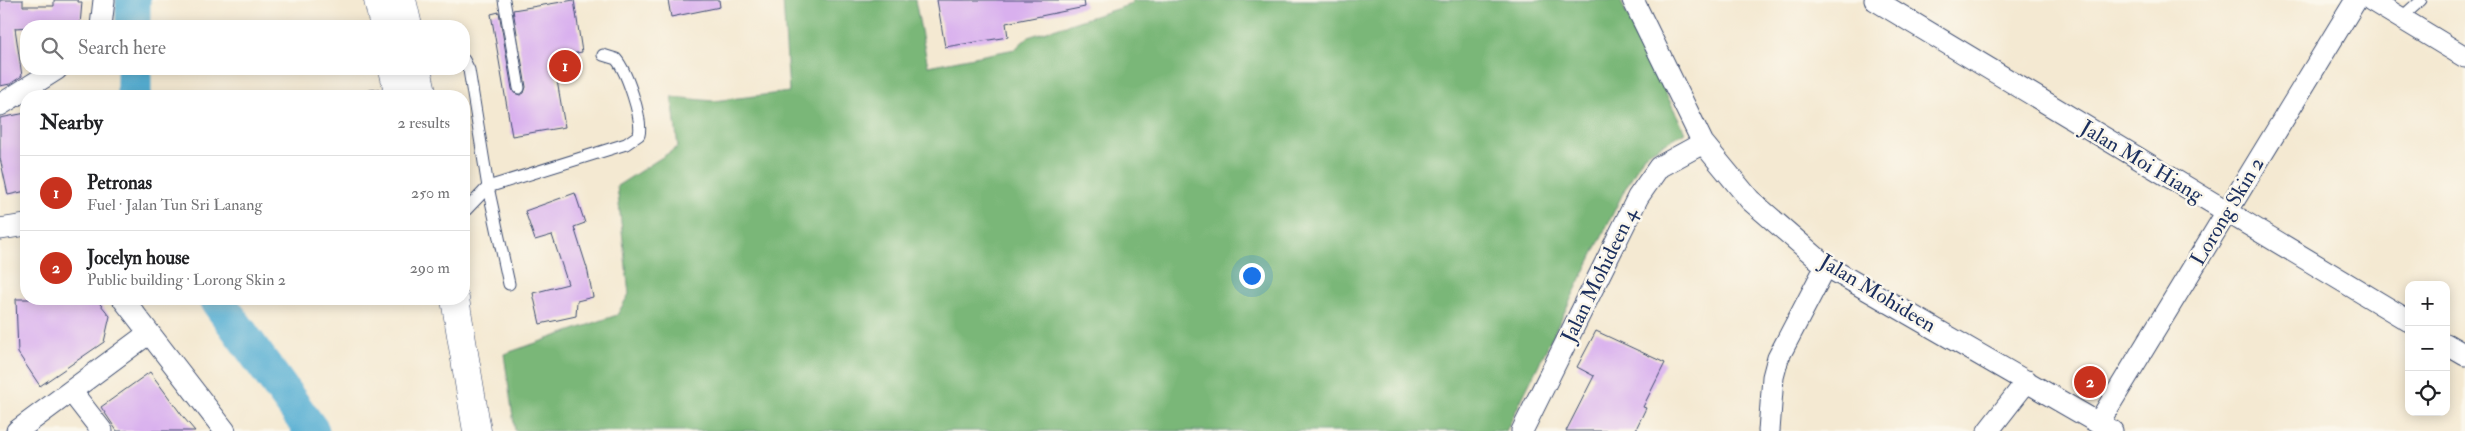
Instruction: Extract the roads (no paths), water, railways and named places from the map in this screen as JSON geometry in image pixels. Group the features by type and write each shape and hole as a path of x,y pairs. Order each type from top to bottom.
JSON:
{"main road":[{"path":"378,0 402,15"},
{"path":"403,88 413,75"},
{"path":"454,305 477,431"}],"street":[{"path":"102,20 104,0"},
{"name":"Jalan Mohideen","path":"1633,0 1703,143 1750,200 1826,266 2105,427"},
{"name":"Jalan Moi Hiang","path":"1875,0 2405,319"},
{"name":"Lorong Skin 2","path":"2105,427 2227,212 2356,0"},
{"path":"2371,0 2465,57"},
{"path":"32,90 50,75"},
{"path":"0,105 20,96"},
{"name":"Jalan Mohideen 4","path":"1522,431 1638,197 1659,167 1703,143"},
{"path":"0,229 20,227"},
{"path":"1769,431 1773,376 1778,358 1826,266"},
{"path":"128,305 225,431"},
{"path":"16,431 149,333"},
{"path":"2450,346 2465,355"},
{"path":"1988,431 2027,381"},
{"path":"71,391 102,431"}],"lane":[{"path":"504,0 519,88"},
{"path":"2400,18 2421,0"},
{"path":"470,206 488,187 626,144 638,137 640,124 624,70 616,58 603,55"},
{"path":"470,75 488,187 509,284"}],"waterway":[{"path":"133,0 133,20"},
{"path":"134,75 134,90"},
{"path":"220,305 312,431"}],"place":[{"name":"Petronas","path":"565,66"},
{"name":"Jocelyn house","path":"2090,382"}]}
